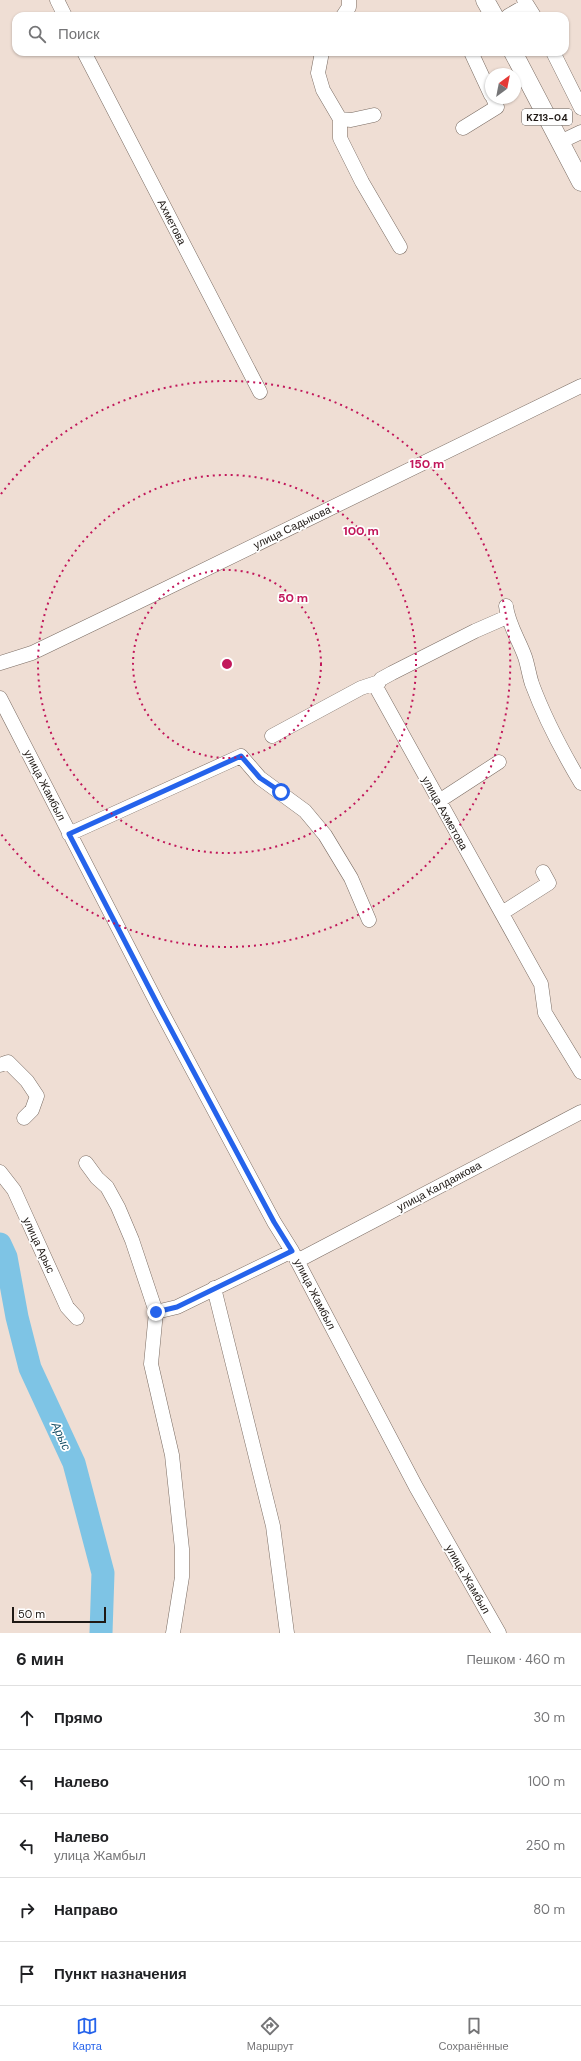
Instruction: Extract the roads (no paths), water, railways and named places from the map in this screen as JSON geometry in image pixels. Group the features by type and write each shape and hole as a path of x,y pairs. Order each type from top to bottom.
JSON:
{"main road":[{"name":"KZ13-04","path":"515,56 581,182"}],"street":[{"path":"57,0 63,12"},
{"path":"346,12 349,7 349,0"},
{"path":"494,12 528,7"},
{"name":"Ахметова","path":"86,56 260,392"},
{"path":"321,56 318,73 322,90 340,119 340,138 348,158 400,246"},
{"path":"473,56 485,82"},
{"path":"555,56 581,108"},
{"path":"463,128 497,107 496,104"},
{"path":"340,119 352,120 374,115"},
{"path":"560,142 581,132"},
{"name":"улица Садыкова","path":"0,663 32,653 581,386"},
{"path":"272,736 361,688 380,682 392,673 474,631 507,611 525,658 531,682 542,710 563,753 581,783"},
{"name":"улица Ахметова","path":"380,682 376,687 541,984 545,1013 581,1072"},
{"name":"улица Жамбыл","path":"0,698 163,1014 274,1222 295,1256 416,1488 499,1633"},
{"path":"69,834 241,756 260,778 305,811 325,835 351,878 368,920"},
{"path":"439,801 499,762"},
{"path":"502,913 549,883 543,872"},
{"path":"0,1065 8,1062 27,1081 36,1096 32,1110 24,1118"},
{"name":"улица Калдаякова","path":"156,1312 177,1307 214,1288 295,1256 581,1112"},
{"path":"86,1163 96,1178 107,1187 118,1207 132,1240 156,1312 151,1364 172,1455 182,1548 182,1577 173,1633"},
{"name":"улица Арыс","path":"0,1172 14,1190 67,1307 77,1318"},
{"path":"214,1288 273,1526 287,1633"}],"waterway":[{"name":"Арыс","path":"0,1244 6,1257 17,1317 30,1368 74,1463 103,1573 101,1633"}]}
